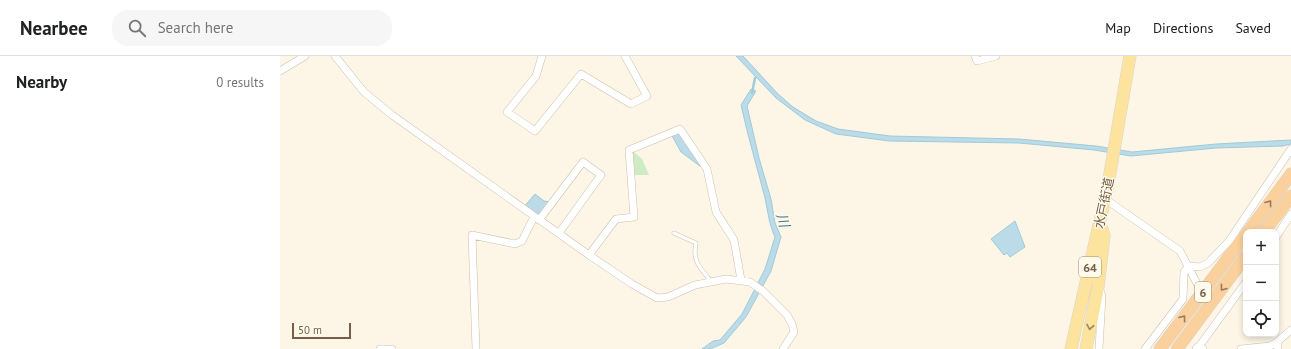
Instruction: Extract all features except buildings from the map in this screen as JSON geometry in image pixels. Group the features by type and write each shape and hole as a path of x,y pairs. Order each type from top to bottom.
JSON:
{"highway":[{"name":"6","path":"1250,229 1291,174"},
{"path":"1266,229 1291,196"},
{"name":"6","path":"1160,349 1243,238"},
{"name":"6","path":"1177,349 1243,260"}],"main road":[{"name":"水戸街道","path":"1071,349 1105,199 1130,56"},
{"name":"64","path":"1086,349 1098,287 1104,236 1100,220"}],"street":[{"path":"280,71 305,56"},
{"path":"335,56 364,92 392,115 536,219 559,233 632,284 657,298 663,299 695,285 726,279 750,282 763,291 787,316 792,324 794,332 783,349"},
{"path":"542,56 536,76 507,112 534,131 581,74 631,104 647,96 625,56"},
{"path":"975,56 977,61 996,56"},
{"path":"589,255 616,219 634,217 629,150 680,129 707,169 716,212 734,240 741,280"},
{"path":"1189,266 1200,267 1208,263 1229,241 1291,148"},
{"path":"476,349 472,235 515,244 522,241 536,219 583,162 601,175 559,233"},
{"path":"1105,199 1180,251 1202,293"},
{"path":"1279,233 1291,214"},
{"path":"1145,349 1183,299 1184,272 1189,266"},
{"path":"1199,349 1243,286"},
{"path":"1098,287 1102,296 1099,349"},
{"path":"1241,349 1277,346 1291,330"},
{"path":"380,349 392,349"}],"lane":[{"path":"674,233 696,243 694,252 699,267 712,282"}],"green space":[{"path":"633,151 642,159 649,175 632,175"}],"water":[{"path":"736,56 743,56 778,94 793,107 816,121 838,129 890,136 1019,139 1096,146 1132,152 1216,144 1291,140 1291,144 1283,146 1216,148 1131,156 1094,150 1019,143 889,141 836,134 805,120 776,98"},
{"name":"川","path":"751,89 756,91 747,106 759,158 771,199 775,223 781,237 771,271 746,317 724,343 710,349 702,349 713,341 720,340 742,314 765,269 775,237 770,223 741,105"},
{"path":"679,131 704,169 681,152 671,134"},
{"path":"535,194 544,201 551,202 539,218 523,208"},
{"path":"1015,221 1025,247 1010,257 1007,253 1004,255 991,239"}],"waterway":[{"name":"川","path":"752,93 755,78"}]}
